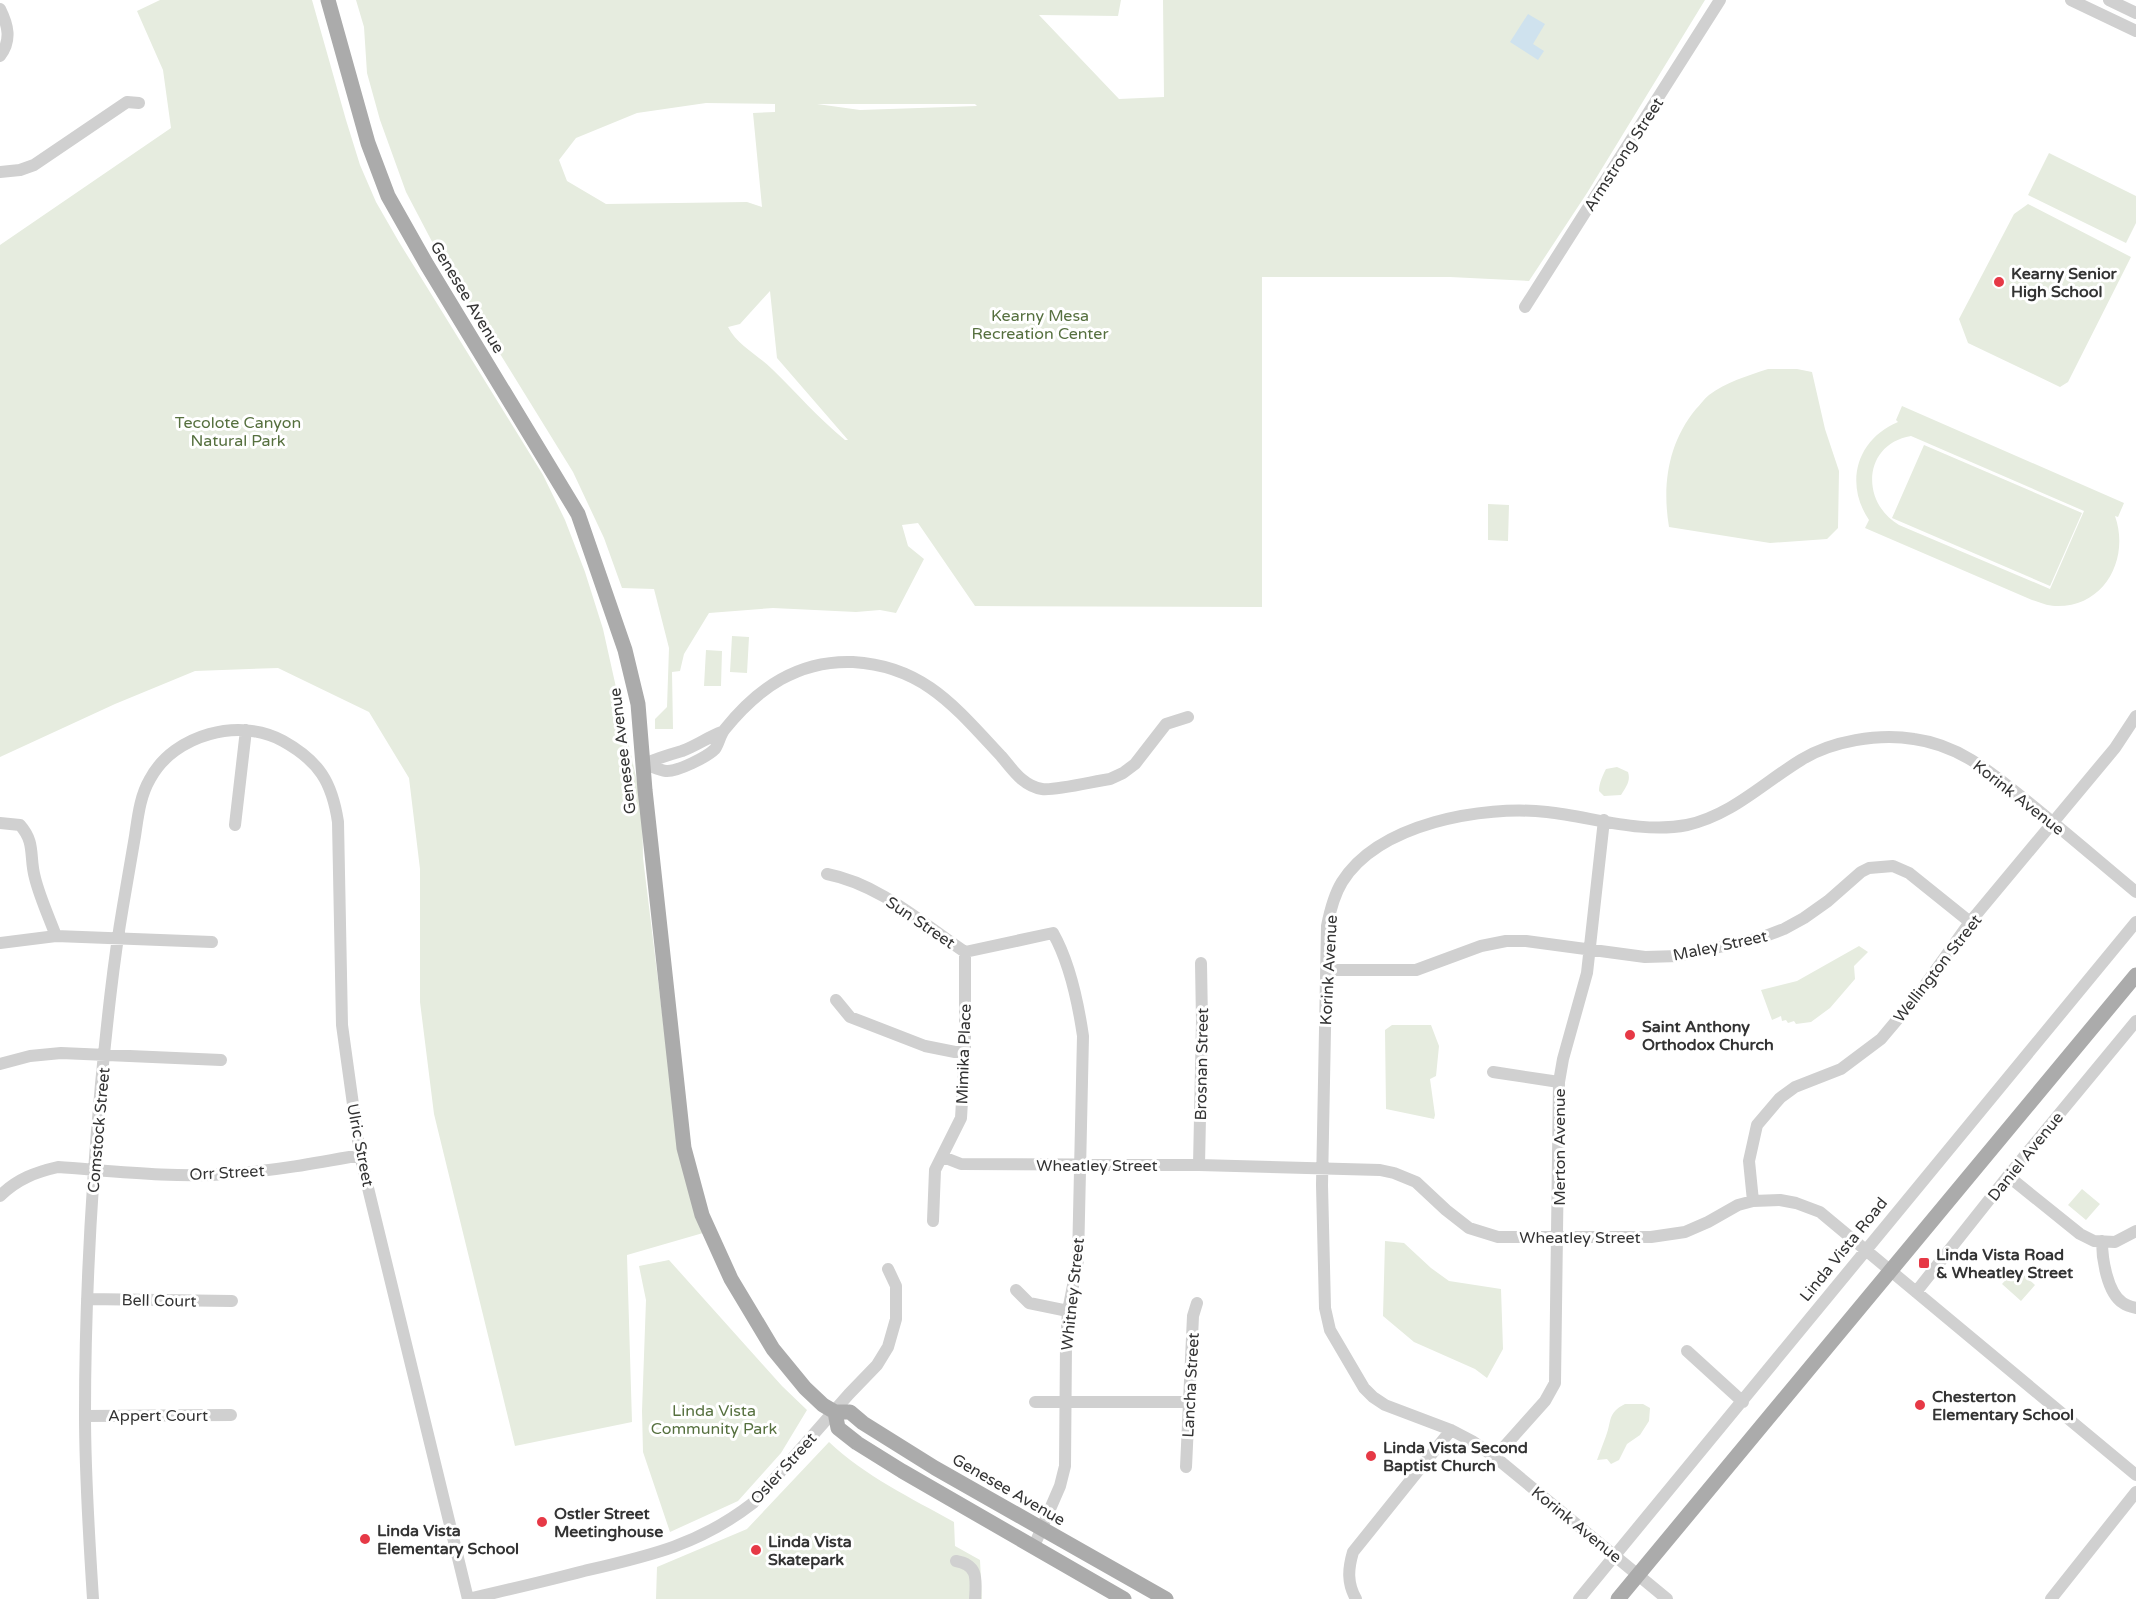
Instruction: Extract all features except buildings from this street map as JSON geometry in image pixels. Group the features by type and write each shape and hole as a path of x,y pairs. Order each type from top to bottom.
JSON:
{"main road":[{"name":"Genesee Avenue","path":"328,0 368,143 388,196 427,265 578,514 625,650 638,704 645,790 684,1148 702,1215 731,1279 773,1349 805,1388 823,1405 835,1412 850,1412 863,1424 935,1468 1166,1599"},
{"path":"1618,1599 2136,975"},
{"name":"Genesee Avenue","path":"835,1412 838,1428 857,1443 1124,1599"}],"street":[{"name":"Armstrong Street","path":"1525,308 1720,0"},
{"path":"2071,0 2136,31"},
{"path":"2109,0 2136,13"},
{"path":"0,9 8,26 8,39 0,56"},
{"path":"0,172 20,170 34,165 127,102 139,103"},
{"path":"644,764 668,771 693,763 715,748 722,732 754,698 771,684 789,674 828,663 869,663 907,674 933,687 961,713 1027,784 1044,790 1117,776 1135,764 1166,724 1188,717"},
{"name":"Wellington Street","path":"1754,1201 1749,1161 1757,1125 1780,1098 1795,1087 1841,1069 1881,1039 1918,994 1970,922 2115,748 2136,716"},
{"path":"235,825 246,730"},
{"name":"Comstock Street","path":"93,1599 85,1416 93,1169 117,939 141,800 150,777 169,756 192,740 218,732 246,730"},
{"name":"Ulric Street","path":"246,730 274,736 303,752 322,774 334,800 338,822 342,1025 360,1155 468,1599"},
{"name":"Korink Avenue","path":"1638,1575 1495,1457 1472,1441 1451,1430 1385,1405 1373,1397 1364,1388 1330,1330 1325,1308 1323,1083 1327,926 1330,910 1341,883 1353,867 1375,847 1404,833 1439,822 1465,816 1514,811 1546,812 1650,828 1686,825 1715,816 1743,801 1802,759 1834,745 1869,738 1914,738 1946,747 1977,762 2136,892"},
{"name":"Merton Avenue","path":"1495,1457 1545,1401 1555,1383 1559,1082 1563,1059 1587,973 1604,820"},
{"path":"0,823 20,825 27,833 31,844 35,877 56,936"},
{"name":"Maley Street","path":"1327,970 1416,969 1481,946 1506,942 1526,942 1646,957 1679,956 1760,938 1784,929 1828,901 1861,872 1869,868 1893,866 1909,873 1970,922"},
{"name":"Sun Street","path":"827,874 846,877 870,887 965,952 1053,933"},
{"name":"Linda Vista Road","path":"1579,1599 2136,922"},
{"name":"Whitney Street","path":"1034,1546 1060,1486 1065,1466 1068,1311 1078,1260 1083,1036 1080,1014 1062,949 1053,933"},
{"path":"0,943 56,936 212,942"},
{"name":"Mimika Place","path":"933,1221 934,1170 943,1157 961,1118 965,1051 965,952"},
{"name":"Brosnan Street","path":"1199,1165 1201,963"},
{"path":"836,1000 850,1017 925,1046 955,1052 965,1051"},
{"name":"Daniel Avenue","path":"1916,1292 2136,1021"},
{"path":"0,1064 61,1053 221,1060"},
{"path":"1493,1072 1559,1082"},
{"name":"Orr Street","path":"0,1196 12,1184 38,1172 58,1167 196,1175 227,1174 282,1169 360,1155"},
{"name":"Wheatley Street","path":"943,1157 961,1164 1199,1165 1380,1170 1395,1173 1416,1182 1469,1228 1498,1237 1651,1237 1685,1232 1738,1205 1754,1201 1780,1200 1796,1203 1820,1212 2136,1475"},
{"path":"2008,1176 2080,1234 2094,1241 2115,1242 2136,1231"},
{"path":"2102,1241 2102,1258 2109,1282 2121,1303 2136,1308"},
{"name":"Osler Street","path":"468,1599 648,1557 686,1544 715,1529 753,1503 877,1365 888,1347 896,1318 896,1286 888,1269"},
{"path":"1017,1290 1029,1303 1068,1311"},
{"name":"Bell Court","path":"87,1299 232,1300"},
{"name":"Lancha Street","path":"1186,1467 1193,1316 1197,1303"},
{"path":"1687,1351 1743,1402"},
{"path":"1035,1402 1190,1402"},
{"name":"Appert Court","path":"85,1416 231,1415"},
{"path":"1356,1599 1350,1589 1348,1569 1353,1552 1451,1430"},
{"path":"2051,1599 2136,1492"},
{"path":"956,1561 966,1563 971,1567 976,1577 975,1599"},
{"path":"1638,1575 1666,1599"}],"green space":[{"name":"Tecolote Canyon Natural Park","path":"160,0 312,0 360,165 376,202 543,475 565,520 585,572 603,629 642,804 643,858 677,1135 703,1233 627,1255 632,1422 515,1446 434,1114 420,1002 420,869 409,778 369,712 278,668 195,671 115,704 0,757 0,245 171,128 163,70 137,11"},
{"name":"Kearny Mesa Recreation Center","path":"356,0 1121,0 1118,16 1039,15 1119,99 1164,97 1163,0 1705,0 1587,193 1529,281 1450,277 1262,277 1262,607 975,606 918,523 902,525 908,546 924,559 896,613 880,610 856,612 773,608 709,613 684,654 680,671 672,672 673,729 655,729 655,719 667,707 669,648 654,589 622,588 604,538 573,472 439,255 406,192 380,120 367,73 364,27","holes":["706,103 775,104 775,112 753,113 762,207 747,202 606,204 567,181 559,160 576,138 637,113","817,104 975,104 977,106 860,110","770,291 777,358 848,440 835,432 772,369 742,345 728,327 740,324"]},
{"path":"2049,153 2136,196 2136,223 2126,243 2028,195"},
{"path":"2028,204 2131,257 2068,382 2060,387 1968,343 1959,319 2014,214"},
{"path":"1768,369 1797,369 1812,372 1825,429 1839,471 1838,528 1827,539 1770,543 1669,527 1666,496 1669,465 1673,450 1687,422 1704,400 1722,386"},
{"path":"1902,406 2124,503 2118,517 2115,516 2119,532 2119,548 2116,563 2109,578 2088,599 2073,604 2049,605 2032,600 1865,528 1869,520 1861,506 1857,491 1856,477 1859,464 1864,451 1873,439 1898,422 1896,420","holes":["1911,436 2084,511 2050,589 1899,525 1886,515 1878,503 1873,489 1872,475 1883,450 1895,441"]},
{"path":"1924,445 2082,513 2050,586 1892,518"},
{"path":"1488,504 1509,505 1508,541 1488,540"},
{"path":"732,636 749,637 747,673 730,672"},
{"path":"706,650 722,651 721,686 704,686"},
{"path":"1617,767 1628,772 1628,784 1621,795 1604,796 1599,791 1600,782 1606,769"},
{"path":"1859,946 1868,952 1854,966 1855,979 1830,1008 1811,1022 1788,1023 1786,1020 1782,1021 1781,1016 1772,1020 1761,990 1797,981"},
{"path":"1392,1025 1431,1025 1439,1046 1436,1076 1430,1079 1434,1119 1386,1109 1385,1030"},
{"path":"2082,1189 2100,1204 2086,1220 2068,1205"},
{"path":"1385,1241 1404,1243 1449,1281 1501,1289 1503,1349 1487,1378 1475,1369 1414,1342 1383,1316"},
{"name":"Linda Vista Community Park","path":"669,1260 782,1386 807,1410 781,1453 738,1501 670,1532 643,1452 642,1411 646,1300 639,1266"},
{"path":"2016,1268 2035,1285 2021,1301 2002,1284"},
{"path":"1625,1404 1643,1404 1650,1408 1649,1421 1640,1435 1627,1444 1619,1460 1611,1464 1607,1459 1597,1460 1613,1414"},
{"name":"Linda Vista Community Park","path":"829,1442 873,1476 954,1522 955,1546 980,1560 982,1599 656,1599 657,1567 747,1529"}],"water":[{"path":"1528,14 1545,24 1533,44 1544,51 1538,60 1510,42"}],"place":[{"name":"Kearny Senior High School","path":"1999,282"},
{"name":"Saint Anthony Orthodox Church","path":"1630,1035"},
{"name":"Linda Vista Road & Wheatley Street","path":"1924,1263"},
{"name":"Chesterton Elementary School","path":"1920,1405"},
{"name":"Linda Vista Second Baptist Church","path":"1371,1456"},
{"name":"Ostler Street Meetinghouse","path":"542,1522"},
{"name":"Linda Vista Elementary School","path":"365,1539"},
{"name":"Linda Vista Skatepark","path":"756,1550"}]}
